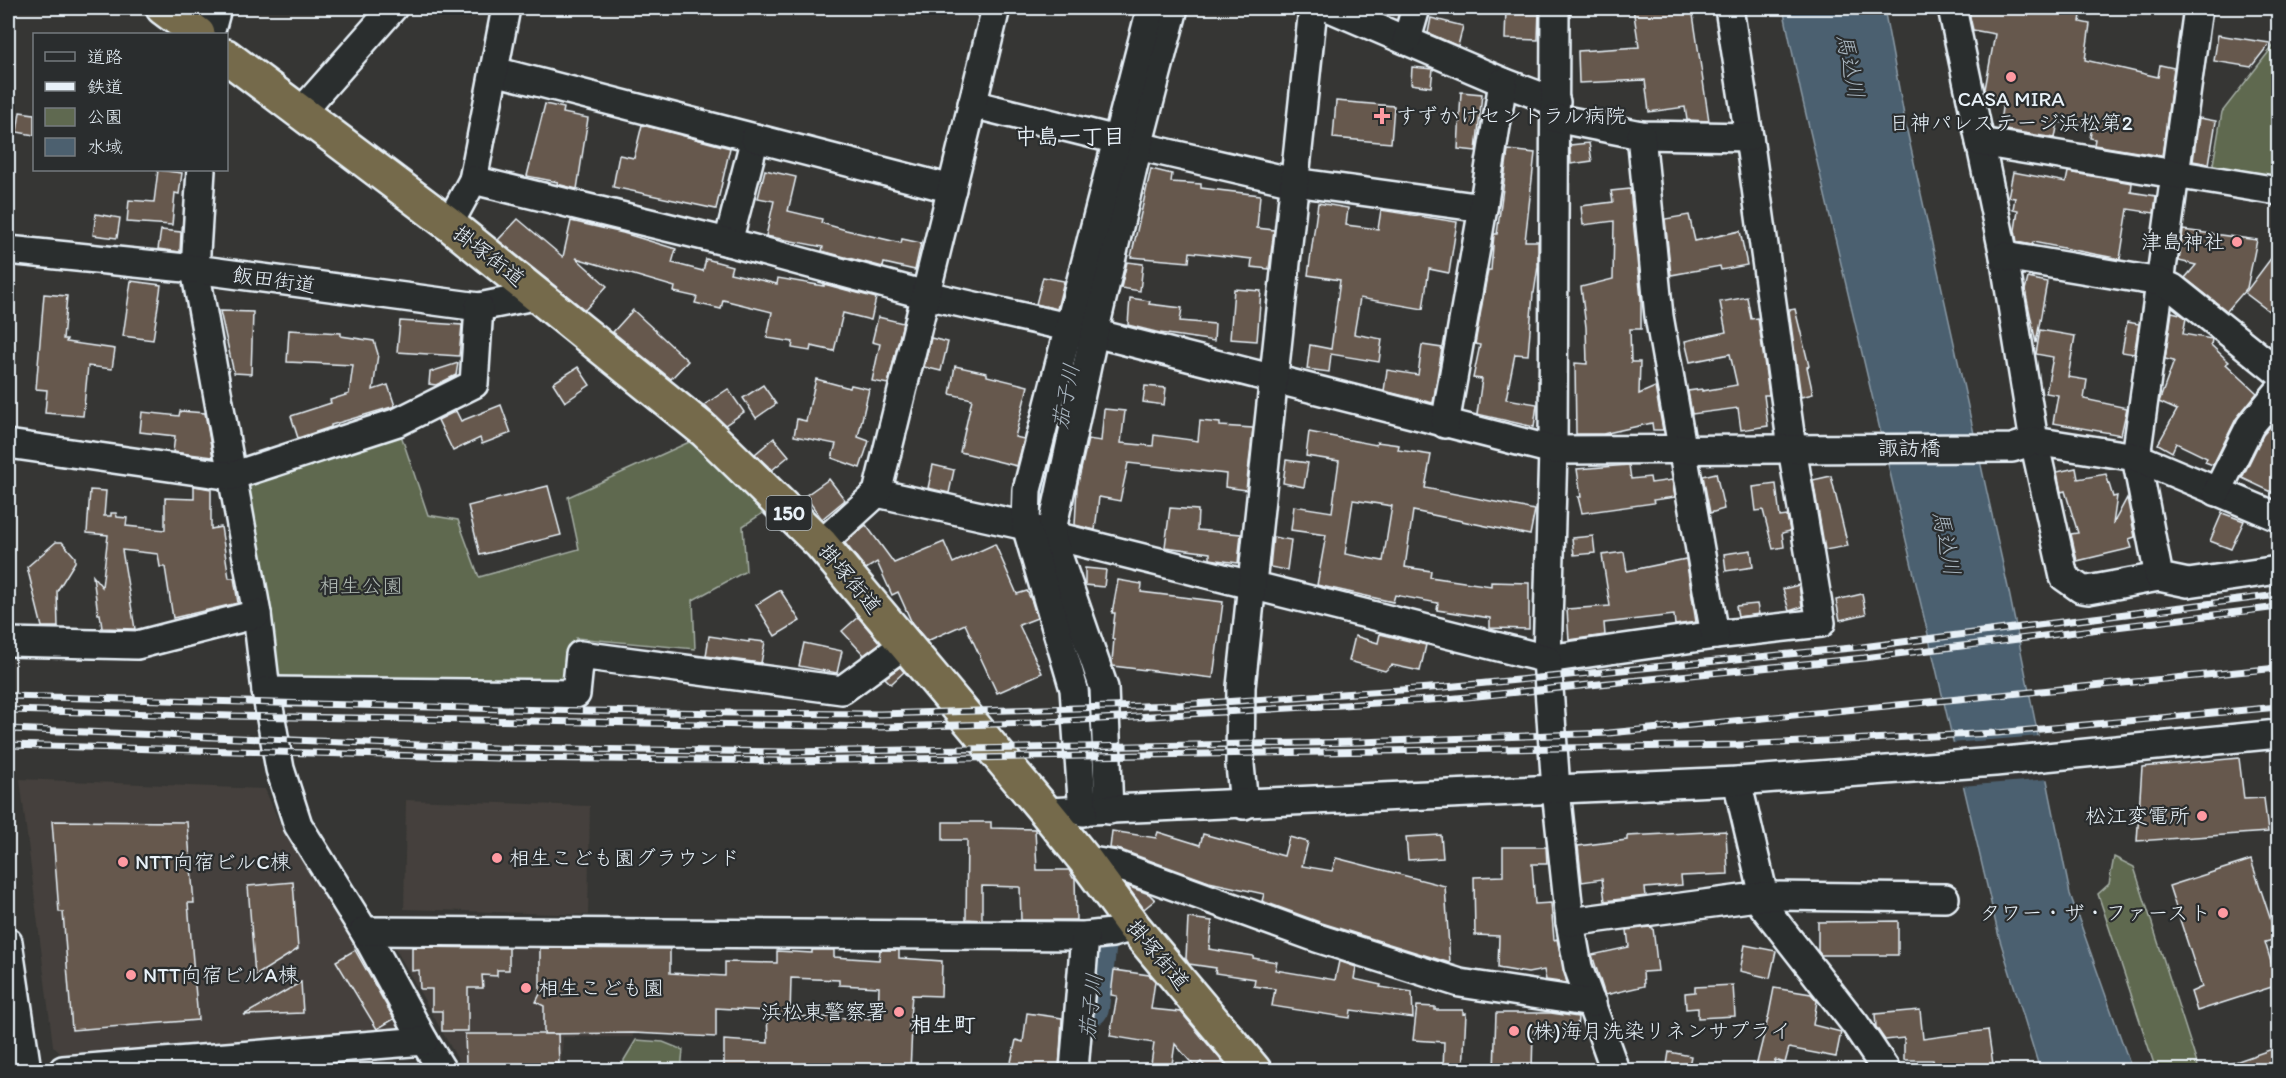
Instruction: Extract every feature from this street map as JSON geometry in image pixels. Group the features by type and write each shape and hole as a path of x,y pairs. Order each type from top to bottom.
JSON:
{"highway":[{"path":"163,8 197,33"},
{"name":"掛塚街道","path":"228,57 449,224 705,431 821,544 1046,812 1085,860 1134,927 1254,1071"}],"street":[{"path":"210,33 217,8"},
{"path":"301,112 393,8"},
{"path":"449,224 473,180 506,8"},
{"path":"821,544 877,493 996,8"},
{"path":"1096,811 1104,688 1052,535 1094,333 1151,8"},
{"path":"1096,811 1074,689 1026,526 1027,490 1068,327 1127,143 1174,8"},
{"path":"1244,805 1240,765 1241,687 1313,8"},
{"path":"1330,8 1503,82 1555,110 1641,135 1749,137"},
{"path":"1407,39 1416,8"},
{"path":"1555,8 1553,450 1547,658 1556,790 1570,922 1578,967 1615,1071"},
{"path":"877,493 1026,526 1052,535 1547,658 1821,623 1798,448 1729,8"},
{"path":"1952,8 2004,256 2023,444 2064,577 2082,589 2088,590 2159,577 2188,583 2278,570"},
{"path":"2159,577 2136,457 2198,8"},
{"path":"494,71 952,189"},
{"path":"1444,424 1503,82"},
{"path":"972,104 1294,182 1483,208"},
{"path":"1641,135 1659,316 1715,635"},
{"path":"728,242 755,138"},
{"path":"1980,142 2278,191"},
{"path":"201,171 195,269 257,614 266,691 280,769 298,825 364,931 442,1071"},
{"name":"諏訪橋","path":"473,180 728,242 926,295 1094,333 1553,450 2023,444 2136,457 2278,517"},
{"name":"飯田街道","path":"8,250 195,269 479,307 539,295"},
{"path":"2004,256 2160,282 2173,288 2278,372"},
{"path":"8,444 232,476 398,422 474,384 479,307"},
{"path":"2217,492 2250,426 2278,392"},
{"path":"8,642 137,645 257,614"},
{"path":"266,691 576,694 580,654 843,690 905,644"},
{"path":"1046,812 1244,805 1737,781 1908,769 2278,734"},
{"path":"1737,781 1762,896 1762,906 1855,1024 1886,1071"},
{"path":"1085,860 1116,865 1317,938 1460,983 1592,1003"},
{"path":"1570,922 1762,896 1945,898"},
{"path":"364,931 1085,936 1112,933 1134,927"},
{"path":"1074,1071 1091,1002 1085,936"},
{"path":"8,942 27,1071"},
{"path":"63,1071 424,1041"}],"shaded area":[{"path":"20,779 265,789 283,831 309,869 406,1029 61,1054 53,1046"},
{"name":"相生こども園グラウンド","path":"406,800 590,806 588,915 404,909"},
{"name":"相生こども園","path":"390,939 634,940 633,1037 563,1037 561,1070 462,1067"}],"green space":[{"path":"2278,40 2278,147 2273,181 2212,170 2222,112"},
{"name":"相生公園","path":"400,432 428,515 458,520 479,577 579,549 568,497 707,434 775,505 743,526 746,571 693,600 695,649 576,638 565,681 366,683 279,676 247,480"},
{"path":"2114,857 2134,867 2199,1070 2156,1070 2098,894 2109,884"},
{"path":"636,1040 663,1042 683,1050 681,1070 624,1070 624,1060"}],"water":[{"name":"馬込川","path":"1783,8 1884,8 1906,126 2009,592 2070,894 2132,1070 2040,1070 1999,937"}],"pier":[{"path":"2041,736 2050,779 1961,786 1951,743"}],"building":[{"path":"1506,8 1539,10 1538,40 1505,39"},
{"path":"1633,8 1692,8 1709,121 1687,120 1685,107 1649,112 1645,80 1579,83 1578,51 1639,47"},
{"path":"1971,8 2082,8 2080,22 2090,24 2085,60 2158,77 2160,65 2174,68 2162,156 2094,145 2095,139 2090,138 2092,127 2058,122 2055,138 1999,129 2003,101 1987,98 1985,89 1995,34 1973,30 1970,17"},
{"path":"1431,18 1463,26 1458,46 1428,33"},
{"path":"2218,35 2270,43 2251,67 2214,61"},
{"path":"1412,67 1433,69 1431,87 1411,84"},
{"path":"1461,92 1482,94 1476,151 1458,149"},
{"path":"1336,101 1394,106 1391,143 1333,138"},
{"path":"545,104 564,108 563,113 588,118 577,189 557,184 558,182 527,176"},
{"path":"20,112 33,114 33,135 17,132"},
{"path":"2199,118 2216,121 2209,164 2193,161"},
{"path":"642,125 730,148 716,209 613,187 619,155 634,158"},
{"path":"1589,143 1592,161 1571,164 1570,145"},
{"path":"1508,150 1535,153 1525,241 1538,241 1538,266 1533,293 1528,355 1515,354 1506,399 1537,404 1534,427 1477,414 1482,379 1473,378 1480,345 1475,344 1488,270 1491,270 1494,234 1497,234"},
{"path":"1151,169 1172,174 1171,182 1201,184 1201,188 1260,195 1257,228 1274,230 1269,269 1251,267 1252,259 1190,252 1189,262 1131,257"},
{"path":"765,170 796,177 788,211 822,219 821,223 846,230 901,243 902,239 921,243 915,270 884,263 883,267 822,251 823,247 766,236 774,201 758,198"},
{"path":"158,171 182,173 179,194 175,193 172,225 127,222 129,200 154,202"},
{"path":"2013,172 2066,182 2068,172 2132,183 2131,192 2156,196 2154,213 2128,209 2120,259 2033,242 2032,245 2017,242 2015,230 2018,210 2013,209 2015,198 2008,197"},
{"path":"1630,189 1641,299 1641,329 1630,329 1631,362 1640,362 1639,394 1655,387 1663,430 1653,430 1652,423 1603,434 1576,434 1575,363 1587,364 1586,327 1581,287 1613,279 1614,221 1583,225 1581,206 1613,202 1611,191"},
{"path":"1318,203 1348,208 1346,225 1378,229 1381,210 1457,222 1449,273 1429,269 1423,309 1360,298 1354,334 1382,339 1379,362 1331,354 1329,372 1307,369 1310,345 1331,349 1340,280 1308,275"},
{"path":"96,214 120,218 117,238 93,235"},
{"path":"1689,215 1695,241 1740,231 1747,265 1721,270 1720,266 1671,275 1665,219"},
{"path":"518,219 563,257 571,221 623,233 676,249 672,263 703,271 706,259 732,266 730,273 777,284 778,278 824,286 824,284 876,298 871,320 843,313 834,351 811,346 810,351 792,348 793,342 767,338 772,312 723,300 721,309 695,303 697,297 674,292 675,287 576,258 607,286 585,310 498,240"},
{"path":"161,230 181,232 180,252 158,249"},
{"path":"2183,230 2257,240 2247,288 2227,311 2185,278 2196,265 2179,261"},
{"path":"2278,249 2278,318 2245,293"},
{"path":"1127,262 1143,264 1140,291 1121,288"},
{"path":"1043,277 1064,281 1057,309 1036,304"},
{"path":"2028,278 2047,282 2036,343 2025,290"},
{"path":"131,281 161,285 153,340 123,336"},
{"path":"1234,289 1261,291 1257,341 1230,339"},
{"path":"44,294 67,296 63,339 67,339 66,342 115,349 112,369 88,366 83,416 45,413 47,390 36,389"},
{"path":"1747,297 1751,319 1758,318 1769,395 1764,395 1768,426 1741,430 1738,408 1692,414 1688,391 1737,385 1730,354 1690,362 1685,341 1726,332 1720,302"},
{"path":"1130,298 1150,301 1149,304 1182,308 1180,321 1215,324 1214,341 1160,333 1128,325"},
{"path":"1795,309 1809,366 1807,367 1813,394 1801,397 1789,310"},
{"path":"633,310 688,361 671,379 613,332"},
{"path":"220,311 253,312 251,374 234,373"},
{"path":"2172,312 2186,318 2183,334 2212,339 2211,345 2229,362 2226,364 2257,393 2236,419 2213,465 2205,462 2207,458 2176,443 2172,452 2158,444 2177,410 2159,402 2174,361 2165,359"},
{"path":"878,317 903,323 888,384 872,381 880,344 872,342"},
{"path":"400,321 462,325 459,356 397,352"},
{"path":"2127,322 2139,324 2134,354 2122,352"},
{"path":"289,330 341,333 341,336 374,341 378,354 373,390 388,385 395,406 331,425 331,427 298,438 291,416 331,403 330,400 349,394 353,365 287,362"},
{"path":"2040,330 2075,336 2068,377 2087,380 2084,399 2127,408 2121,435 2053,423 2058,395 2046,393 2053,357 2036,354"},
{"path":"931,338 948,342 941,371 924,367"},
{"path":"1422,345 1442,348 1433,403 1384,391 1387,370 1418,375"},
{"path":"458,363 456,375 436,385 429,384 430,372"},
{"path":"955,366 1028,386 1015,437 1024,439 1017,466 960,452 972,399 950,394"},
{"path":"578,367 590,385 565,402 553,383"},
{"path":"816,379 850,388 851,385 869,389 858,437 869,441 860,468 832,458 836,444 794,436 797,419 806,421"},
{"path":"763,385 776,404 756,418 743,398"},
{"path":"1145,386 1166,388 1164,405 1143,402"},
{"path":"728,389 744,412 725,425 704,405"},
{"path":"501,405 511,433 482,444 480,438 453,451 438,420 456,411 461,421"},
{"path":"1104,409 1125,411 1121,443 1153,446 1154,435 1198,441 1200,421 1220,423 1220,426 1253,428 1246,490 1225,487 1226,474 1128,463 1120,501 1099,497 1095,530 1075,525 1077,487 1088,439 1101,441"},
{"path":"180,411 205,413 213,457 173,452 175,436 140,432 142,412 179,416"},
{"path":"2276,420 2278,422 2278,495 2242,478 2263,435"},
{"path":"1309,432 1376,445 1377,442 1399,445 1398,450 1431,455 1425,488 1535,510 1530,535 1413,511 1405,567 1431,571 1430,577 1491,586 1491,582 1529,583 1529,629 1490,628 1490,618 1437,610 1438,603 1395,595 1393,602 1317,585 1326,535 1291,530 1294,506 1332,512 1339,461 1306,456","holes":["1353,500 1392,506 1383,561 1345,554"]},
{"path":"774,438 789,456 772,470 755,454"},
{"path":"1286,460 1308,463 1304,487 1283,483"},
{"path":"933,465 954,470 949,493 928,488"},
{"path":"1629,465 1631,479 1650,477 1651,483 1672,480 1675,497 1653,500 1654,503 1582,513 1578,497 1581,497 1577,469"},
{"path":"2076,468 2078,479 2106,474 2113,497 2117,496 2113,524 2127,498 2135,537 2129,539 2132,548 2077,561 2071,534 2078,533 2065,491 2061,492 2057,472"},
{"path":"1716,473 1724,509 1710,513 1703,476"},
{"path":"1831,476 1848,546 1825,550 1813,480"},
{"path":"829,479 845,500 822,519 805,496"},
{"path":"1776,484 1780,517 1787,516 1790,531 1782,533 1784,547 1773,549 1763,510 1756,511 1753,487"},
{"path":"194,486 211,489 211,529 221,527 229,578 234,578 238,603 173,618 165,567 160,567 158,554 122,550 135,629 102,628 93,576 102,587 108,535 87,533 90,490 106,491 104,516 116,513 117,517 127,518 126,526 165,530 165,498 194,499"},
{"path":"548,486 561,535 480,555 468,506"},
{"path":"1170,508 1198,510 1197,530 1241,534 1238,563 1210,559 1210,553 1165,547"},
{"path":"2222,513 2244,521 2231,549 2210,541"},
{"path":"866,525 894,563 944,542 953,563 995,544 1017,594 1027,591 1032,602 1037,618 1019,625 1042,673 997,693 965,624 927,641 912,623 898,592 892,595 877,562 866,569 845,543"},
{"path":"1593,536 1595,553 1574,555 1572,538"},
{"path":"1273,537 1291,540 1287,570 1270,567"},
{"path":"56,542 62,542 75,557 75,562 57,591 58,627 42,627 27,567"},
{"path":"1751,550 1753,567 1726,571 1724,554"},
{"path":"1624,552 1627,571 1686,559 1696,622 1675,625 1674,615 1604,623 1605,635 1569,640 1567,609 1610,606 1602,555"},
{"path":"1085,568 1106,570 1104,587 1085,585"},
{"path":"1118,580 1142,584 1141,592 1223,602 1213,678 1113,666 1114,639 1112,639 1115,613 1112,613"},
{"path":"1799,585 1802,607 1789,611 1783,589"},
{"path":"780,590 800,621 775,636 756,605"},
{"path":"1862,594 1866,614 1840,620 1836,600"},
{"path":"1757,604 1759,614 1738,617 1736,606"},
{"path":"858,617 880,643 864,655 842,631"},
{"path":"1380,634 1426,645 1420,671 1392,665 1385,671 1349,661 1355,636 1378,643"},
{"path":"709,636 765,642 761,663 706,656"},
{"path":"804,643 842,651 837,673 799,666"},
{"path":"900,667 904,672 891,684 885,678"},
{"name":"松江変電所","path":"2239,758 2244,799 2264,798 2268,832 2137,841 2142,767"},
{"path":"52,821 187,822 194,903 188,903 198,1020 72,1030 63,912 59,912"},
{"path":"943,822 991,822 991,828 1035,829 1037,870 1069,870 1075,878 1076,920 1021,920 1020,887 982,886 982,920 966,919 967,840 943,840"},
{"path":"1112,831 1156,838 1158,832 1200,845 1203,834 1284,856 1289,837 1308,842 1302,866 1332,871 1336,858 1445,886 1450,963 1322,923 1262,901 1264,894 1209,882 1110,848"},
{"path":"1726,831 1728,874 1681,876 1682,885 1645,888 1646,896 1605,901 1602,879 1582,882 1578,846 1627,840 1627,836"},
{"path":"1441,835 1443,858 1408,860 1406,837"},
{"path":"1503,847 1546,847 1547,864 1532,864 1535,904 1551,903 1554,940 1557,939 1567,983 1546,980 1544,970 1528,973 1498,968 1499,936 1475,935 1474,877 1503,876"},
{"name":"タワー・ザ・ファースト","path":"2251,860 2277,939 2265,942 2278,985 2197,1011 2191,992 2202,987 2169,886"},
{"path":"293,882 298,949 255,976 248,886"},
{"path":"1127,886 1149,894 1155,900 1144,909"},
{"path":"1188,918 1212,921 1209,949 1277,962 1275,970 1335,980 1339,961 1356,967 1354,979 1381,985 1380,987 1412,992 1413,1018 1351,1010 1350,1018 1272,1006 1275,989 1254,986 1255,979 1215,973 1216,968 1189,964 1186,959"},
{"path":"1898,921 1898,955 1821,955 1818,951 1818,922"},
{"path":"1653,928 1658,971 1643,972 1644,986 1605,995 1592,955 1629,947 1627,930"},
{"path":"1745,945 1776,951 1770,978 1740,971"},
{"path":"412,947 509,948 509,970 497,970 497,976 482,975 483,988 468,988 468,1031 442,1031 442,1011 432,1011 432,989 420,989 419,970 412,971"},
{"path":"540,948 670,949 670,973 725,976 725,962 777,963 777,951 812,953 812,950 834,950 834,957 879,960 880,950 899,950 899,958 942,961 941,996 912,995 909,1028 912,1028 910,1071 724,1071 724,1040 768,1043 767,1011 716,1008 716,1037 633,1033 544,1034 544,1006 536,1002 540,994","holes":["791,978 839,980 839,985 879,987 878,1019 790,1016"]},
{"path":"355,950 394,1019 377,1029 336,961"},
{"path":"1114,970 1149,975 1155,981 1151,1009 1181,1012 1225,1065 1219,1071 1209,1071 1201,1062 1195,1067 1175,1044 1171,1071 1150,1071 1154,1043 1110,1036 1117,996 1111,995"},
{"path":"301,982 303,1013 244,1015"},
{"path":"1733,985 1735,1016 1698,1018 1698,1008 1686,1009 1685,993 1695,992 1695,987"},
{"path":"1774,988 1811,994 1817,1001 1813,1025 1841,1032 1836,1057 1789,1048 1785,1063 1775,1060 1772,1071 1755,1071"},
{"path":"1417,1006 1435,1007 1435,1010 1463,1010 1463,1014 1466,1013 1463,1071 1443,1071 1444,1042 1413,1040"},
{"path":"1920,1010 1923,1039 1988,1030 1994,1071 1935,1071 1933,1060 1904,1060 1904,1038 1885,1040 1876,1027 1875,1014"},
{"path":"1027,1013 1062,1018 1059,1071 1009,1071 1016,1040 1023,1042"},
{"path":"1496,1013 1551,1013 1578,1017 1577,1028 1554,1030 1554,1033 1533,1031 1532,1071 1494,1071"},
{"path":"465,1034 558,1034 559,1064 541,1064 541,1069 482,1068 482,1064 466,1064"},
{"path":"2278,1047 2278,1071 2218,1071 2218,1068"},
{"path":"1669,1052 1691,1056 1688,1071 1666,1071"}],"waterway":[{"name":"茄子川","path":"1051,564 1045,545 1041,513 1073,354"},
{"name":"茄子川","path":"1074,643 1088,692 1096,765 1095,777"},
{"name":"茄子川","path":"1091,1008 1099,942"}],"railway":[{"path":"8,696 733,713 880,714 1177,705 1445,687 1862,647 2278,595"},
{"path":"8,710 881,727 1030,723 1447,699 1864,658 2278,607"},
{"path":"8,729 496,748 790,752 1360,742 1609,733 2278,668"},
{"path":"8,745 497,758 790,761 1738,745 1997,733 2278,707"}],"place":[{"name":"CASA MIRA 日神パレステージ浜松第2","path":"2011,77"},
{"name":"すずかけセントラル病院","path":"1382,116"},
{"name":"津島神社","path":"2237,242"},
{"name":"松江変電所","path":"2202,816"},
{"name":"相生こども園グラウンド","path":"497,858"},
{"name":"NTT向宿ビルC棟","path":"123,862"},
{"name":"タワー・ザ・ファースト","path":"2223,913"},
{"name":"NTT向宿ビルA棟","path":"131,975"},
{"name":"相生こども園","path":"526,988"},
{"name":"浜松東警察署","path":"899,1012"},
{"name":"(株)海月洗染リネンサプライ","path":"1514,1031"}],"district":[{"name":"中島一丁目","path":"1070,136"},
{"name":"相生町","path":"943,1024"}]}
